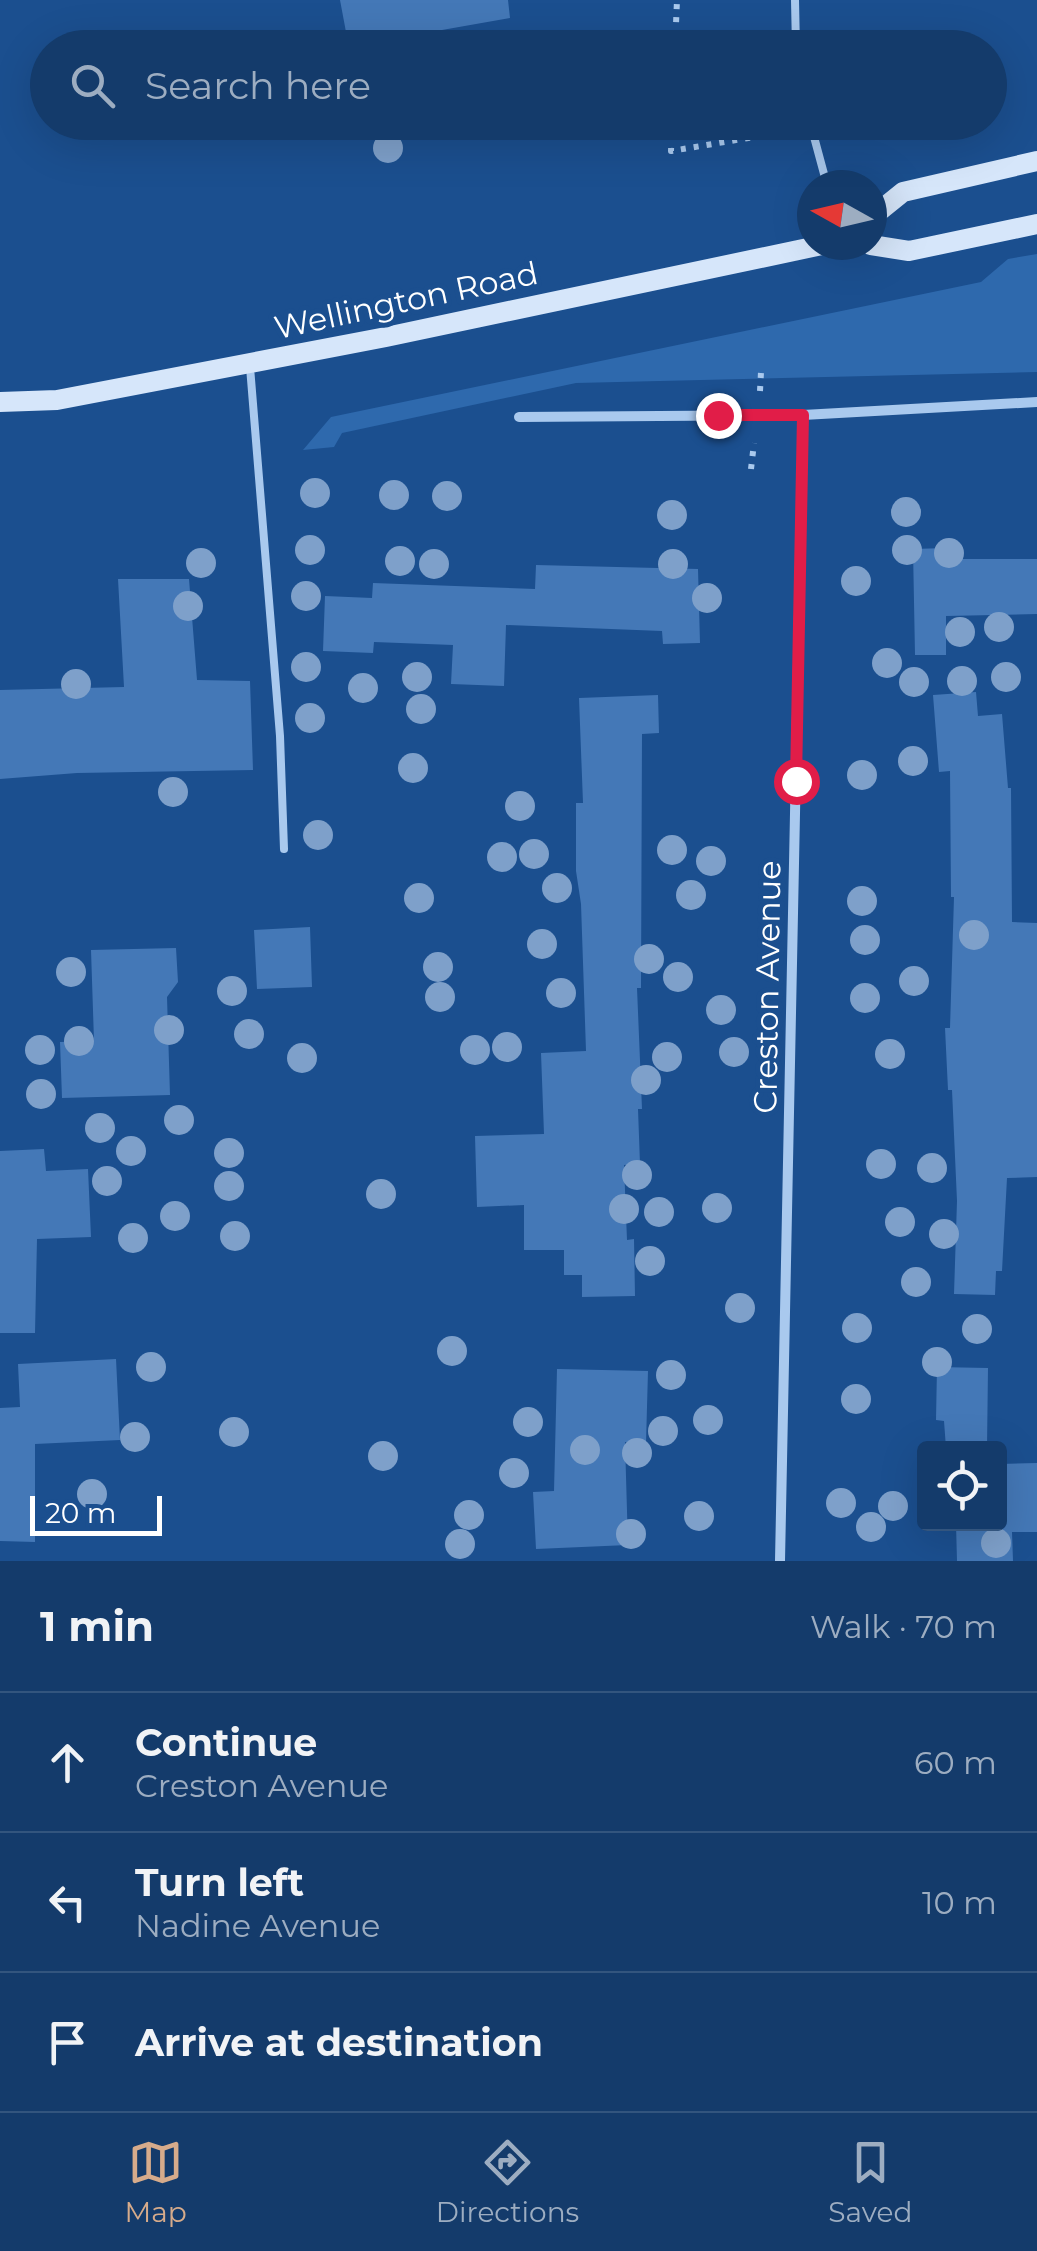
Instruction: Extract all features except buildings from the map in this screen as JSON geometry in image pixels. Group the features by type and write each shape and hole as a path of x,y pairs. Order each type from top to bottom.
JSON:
{"main road":[{"path":"887,205 903,192 1037,162"},
{"path":"887,247 910,251 1037,224"},
{"name":"Wellington Road","path":"0,402 57,400 797,250"}],"street":[{"path":"518,417 803,415 1037,402"},
{"name":"Creston Avenue","path":"780,1561 803,415"}],"lane":[{"path":"796,0 796,30"},
{"path":"814,140 823,170"},
{"path":"250,363 280,736 284,849"}],"path":[{"path":"676,30 677,0"},
{"path":"671,140 671,151 730,140"}],"shaded area":[{"path":"1037,254 1037,372 576,383 342,433 334,447 303,450 331,417 981,282 1008,259"}],"route":[{"path":"718,415 803,415 796,781"}]}
